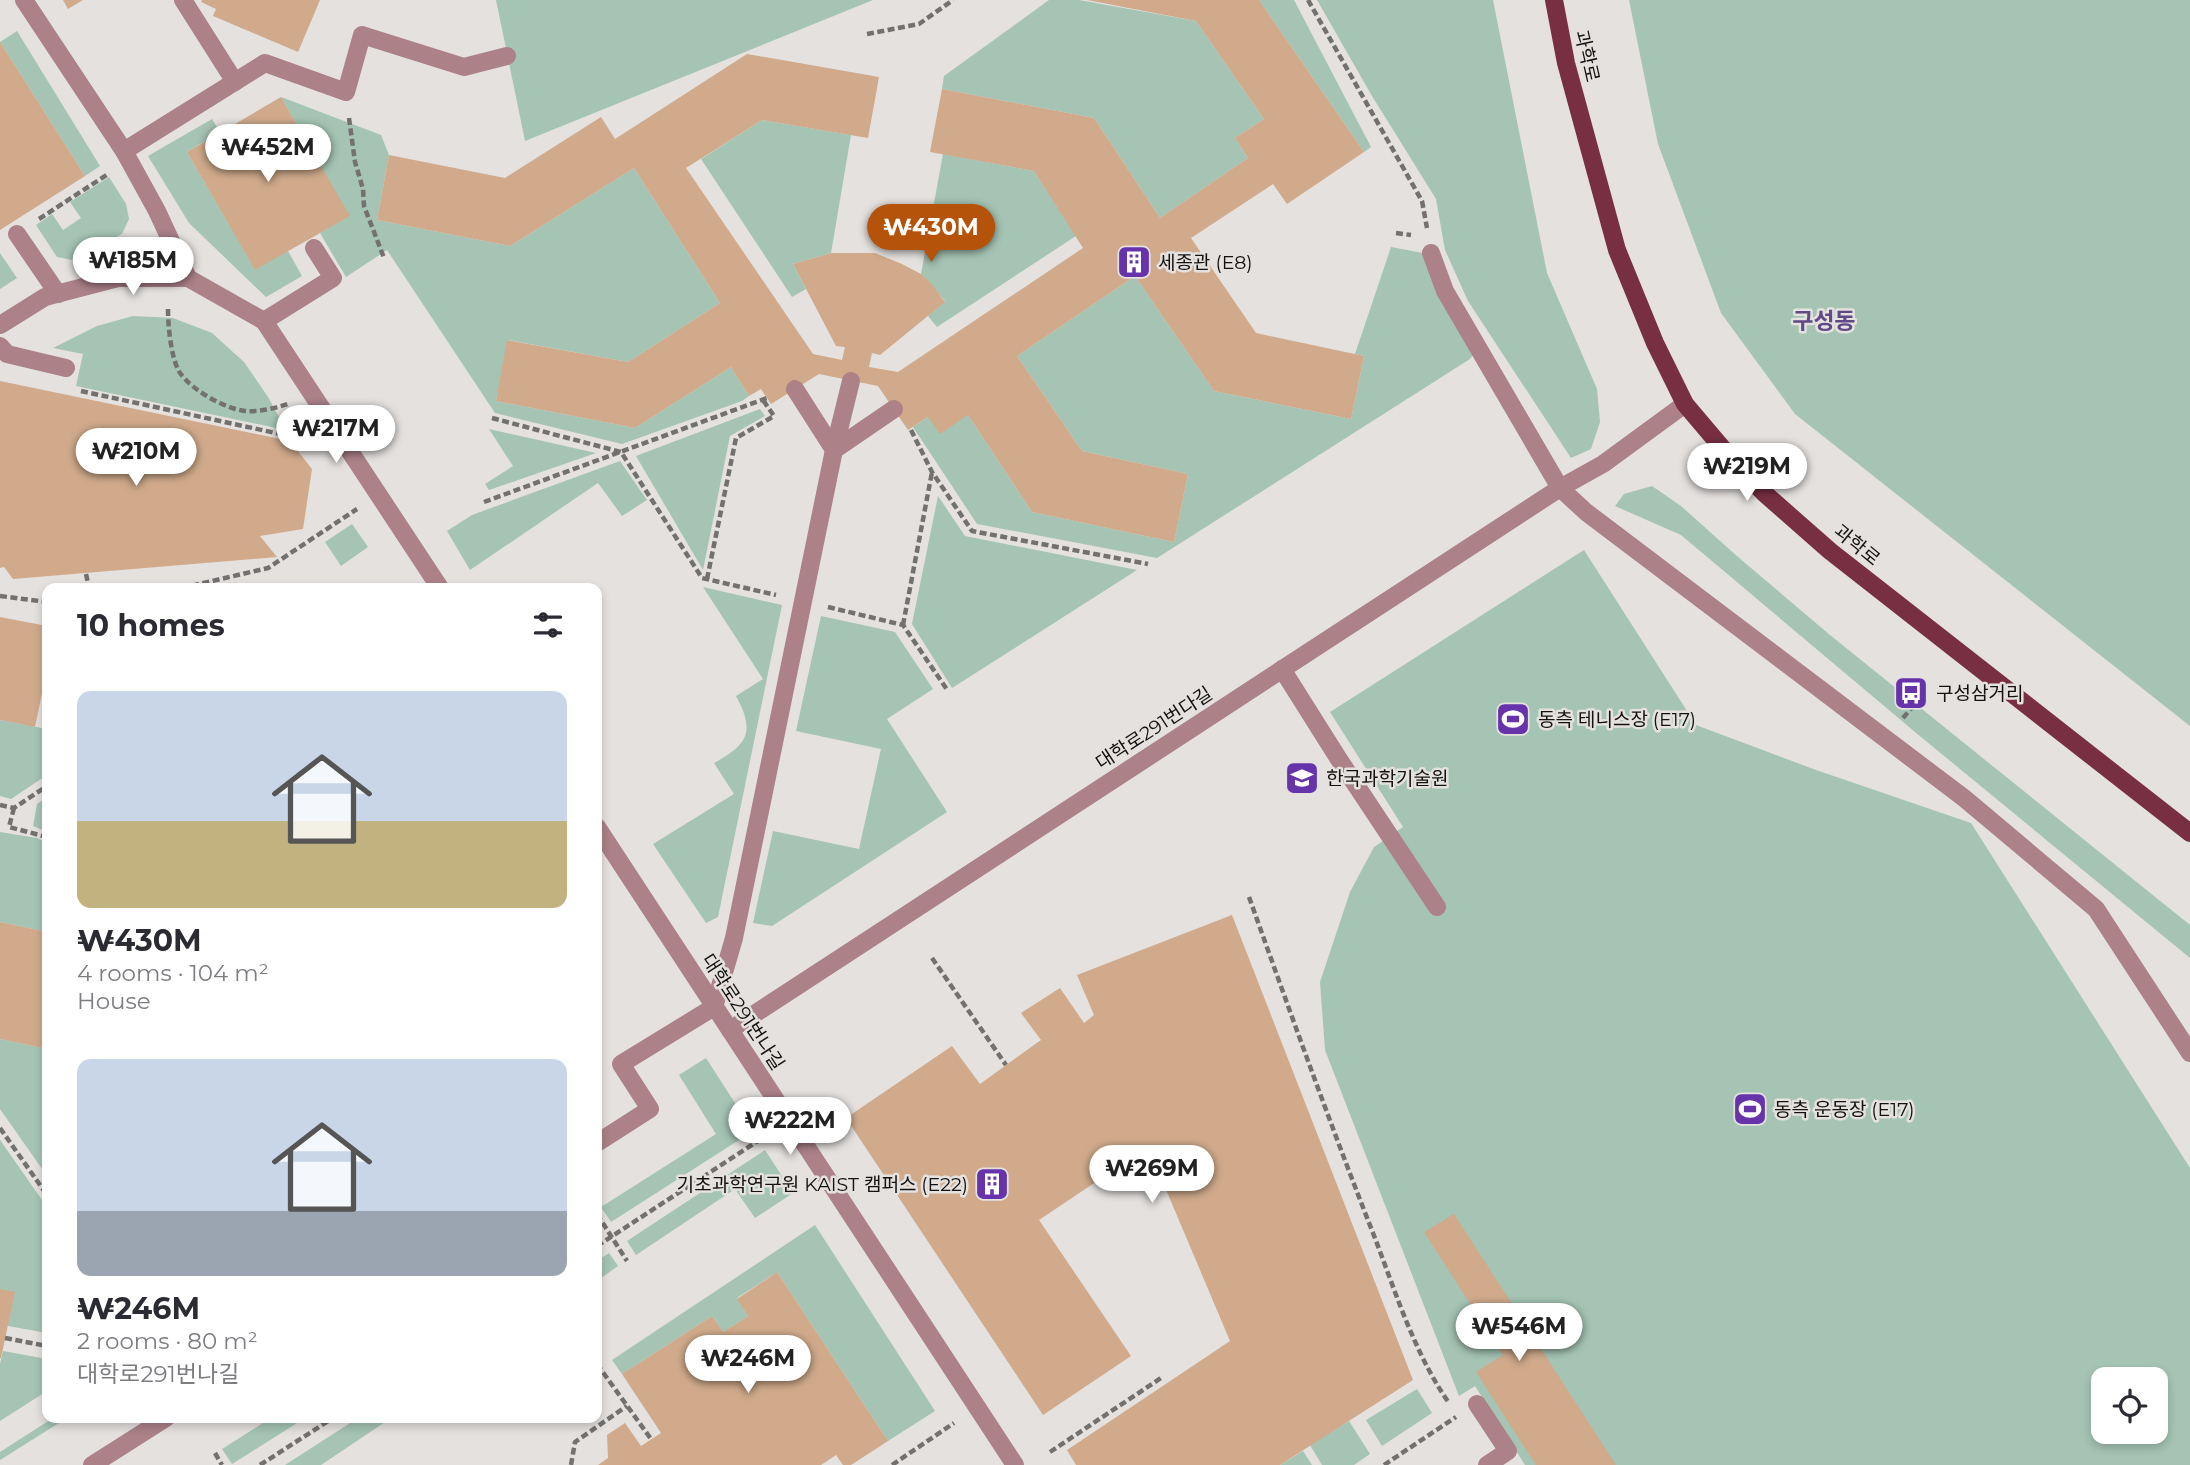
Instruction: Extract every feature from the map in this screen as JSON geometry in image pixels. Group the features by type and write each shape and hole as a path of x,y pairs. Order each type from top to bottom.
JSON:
{"main road":[{"name":"과학로","path":"1554,0 1566,63 1617,250 1655,343 1685,404 1763,493 1830,551 2190,833"}],"street":[{"path":"24,0 124,151 157,211 188,278"},
{"path":"183,0 235,82"},
{"path":"124,151 265,63 346,92 362,36 464,67 508,56"},
{"path":"18,234 58,294"},
{"path":"264,321 333,278 314,248"},
{"path":"1432,253 1445,291 1560,488 1586,512 1964,798 2096,909 2190,1052"},
{"path":"0,325 45,297 118,278 188,278 264,321 437,583"},
{"path":"0,346 7,354 66,368"},
{"path":"602,1140 650,1109 621,1064 714,1007 734,937 834,450 851,381"},
{"path":"795,389 834,450"},
{"name":"대학로291번다길","path":"730,1030 1560,488 1603,464 1685,404"},
{"path":"834,450 894,409"},
{"path":"1282,669 1437,907"},
{"name":"대학로291번나길","path":"602,835 1015,1465"},
{"path":"1476,1404 1508,1451 1487,1465"},
{"path":"92,1465 158,1423"}],"path":[{"path":"867,34 919,24 953,0"},
{"path":"1308,0 1422,201 1432,253"},
{"path":"346,92 364,206 384,258"},
{"path":"18,234 107,176 124,151"},
{"path":"169,309 169,339 180,373 206,397 245,411 274,409 289,403"},
{"path":"75,389 315,442"},
{"path":"484,502 765,399 774,416 736,438 707,579"},
{"path":"492,418 621,452 702,578 785,597"},
{"path":"911,433 932,472 972,531 1148,564"},
{"path":"903,625 932,472"},
{"path":"204,583 268,568 359,507"},
{"path":"86,574 88,583"},
{"path":"0,596 42,601"},
{"path":"824,606 903,625 948,691"},
{"path":"1895,727 1920,698"},
{"path":"42,789 13,808 9,827 42,835"},
{"path":"0,805 13,808"},
{"path":"1249,897 1321,1100 1408,1324 1437,1386 1458,1415 1384,1465"},
{"path":"932,958 1006,1065"},
{"path":"0,1128 42,1188"},
{"path":"602,1243 767,1135"},
{"path":"602,1222 627,1261"},
{"path":"5,1338 42,1345"},
{"path":"602,1371 651,1439"},
{"path":"1050,1452 1161,1378"},
{"path":"571,1465 575,1442 627,1406"},
{"path":"260,1465 324,1423"},
{"path":"891,1465 955,1423"},
{"path":"215,1453 222,1465"}],"green space":[{"path":"496,0 873,0 525,141"},
{"path":"1049,0 1079,0 1196,21 1264,119 1235,138 1248,158 1160,218 1094,118 942,89 944,76"},
{"path":"1259,0 1294,0 1371,147 1364,152"},
{"path":"1317,0 1493,0 1547,273 1597,389 1600,422 1591,449 1571,458 1468,301 1445,250 1436,199"},
{"path":"1629,0 2190,0 2190,726 1795,414 1721,313 1658,144"},
{"path":"17,31 100,166 85,176 0,42"},
{"path":"281,97 381,135 389,155 377,220 510,246 634,168 720,303 628,362 508,340 496,401 635,428 731,367 749,396 742,401 622,444 495,413 387,250 346,277 320,233 349,216"},
{"path":"212,119 220,132 187,152 255,269 288,251 302,276 266,297 189,223 148,156"},
{"path":"762,120 851,135 831,253 793,264 806,289 792,297 701,159"},
{"path":"943,154 1034,171 1076,236 937,327 928,316 945,301 921,274"},
{"path":"109,177 126,204 129,219 122,234 72,260 57,257 36,225 52,214 63,230 81,218 70,202"},
{"path":"1391,247 1423,253 1474,354 1157,558 977,524 913,427 928,417 968,415 1032,512 1174,542 1188,474 1082,451 1017,356 1135,276 1214,391 1351,419 1364,356 1355,354"},
{"path":"0,253 17,278 0,289"},
{"path":"133,316 173,318 212,333 244,362 286,430 76,386 83,354 53,348 97,326"},
{"path":"760,409 765,416 730,436 703,570 636,456"},
{"path":"489,429 596,453 489,490 485,484 513,466"},
{"path":"620,461 647,500 622,516 598,483 470,570 447,531 472,515"},
{"path":"1652,486 1681,506 1830,635 2190,925 2190,958 1681,535 1615,506 1624,494"},
{"path":"938,496 965,536 1137,570 952,688 912,624"},
{"path":"352,524 368,547 341,566 325,542"},
{"name":"동측 운동장 (E17)","path":"1584,550 1696,725 1816,770 1971,823 2190,1168 2190,1465 1525,1465 1475,1386 1459,1396 1325,1050 1320,982 1350,892 1374,847 1403,827 1330,712"},
{"path":"703,587 782,605 718,917 706,923 653,844 734,794 714,763 734,750 745,736 746,719 736,696 763,679"},
{"path":"821,616 895,632 933,689 887,719 947,812 772,926 753,923 773,831 859,849 881,749 796,731"},
{"path":"0,720 42,728 42,778 11,799 0,796"},
{"path":"42,800 42,830 33,826 37,804"},
{"path":"0,832 37,838 42,840 42,931 0,922"},
{"path":"0,1039 42,1048 42,1169 0,1109"},
{"path":"706,1058 753,1131 611,1222 602,1206 716,1134 679,1075"},
{"path":"0,1140 42,1200 42,1332 8,1326 0,1289"},
{"path":"765,1150 793,1193 755,1218 735,1189 636,1255 627,1241"},
{"path":"815,1225 935,1411 888,1441 777,1272 737,1298 748,1316 723,1332 712,1316 622,1374 612,1360"},
{"path":"609,1253 618,1266 602,1277 602,1258"},
{"path":"3,1351 42,1358 42,1394 0,1421 0,1364"},
{"path":"1417,1389 1432,1413 1382,1446 1366,1420"},
{"path":"1349,1421 1370,1454 1354,1465 1322,1465 1310,1445"},
{"path":"45,1423 59,1423 0,1460 0,1452"},
{"path":"263,1423 297,1423 232,1464 222,1449"},
{"path":"350,1423 384,1423 321,1465 285,1465"},
{"path":"1303,1451 1312,1465 1280,1465"}],"building":[{"path":"63,0 83,0 68,9"},
{"path":"320,0 298,52 213,16 216,9 201,2"},
{"name":"세종관 (E8)","path":"1087,0 1259,0 1364,152 1287,204 1273,184 1191,238 1256,333 1364,356 1351,419 1214,391 1135,276 1017,356 1082,451 1188,474 1174,542 1032,512 968,415 940,434 928,417 908,430 878,386 819,374 771,404 761,389 749,396 731,367 635,428 496,401 507,340 628,362 720,303 634,168 510,246 377,220 389,155 505,178 601,117 615,139 747,54 879,77 868,138 762,120 686,168 813,354 842,360 845,347 836,346 793,264 831,253 875,253 921,274 930,282 945,302 880,355 872,353 869,367 898,372 1083,248 1034,171 930,152 942,89 1094,118 1160,218 1248,158 1235,138 1264,119 1196,21"},
{"path":"0,42 85,176 0,230"},
{"path":"281,97 350,216 255,270 187,152"},
{"path":"0,381 290,441 312,469 303,529 260,536 277,557 13,579 4,567 0,568"},
{"path":"0,617 42,625 42,693 35,727 0,720"},
{"name":"기초과학연구원 KAIST 캠퍼스 (E22)","path":"1232,915 1413,1380 1280,1465 1076,1465 1067,1450 1230,1341 1148,1147 1039,1220 1131,1356 1043,1415 846,1118 952,1046 980,1084 1041,1040 1021,1013 1060,988 1084,1023 1094,1015 1077,975"},
{"path":"0,922 42,931 42,1048 0,1039"},
{"path":"1454,1214 1616,1465 1536,1465 1476,1372 1503,1355 1424,1232"},
{"path":"777,1272 888,1441 851,1465 843,1465 836,1455 821,1465 598,1465 608,1458 607,1435 625,1423 641,1446 661,1433 622,1374 712,1316 723,1332 748,1316 737,1299"},
{"path":"0,1289 15,1292 1,1358 0,1358"}],"place":[{"name":"세종관 (E8)","path":"1134,262"},
{"name":"구성삼거리","path":"1911,693"},
{"name":"동측 테니스장 (E17)","path":"1513,719"},
{"name":"한국과학기술원","path":"1302,778"},
{"name":"동측 운동장 (E17)","path":"1750,1109"},
{"name":"기초과학연구원 KAIST 캠퍼스 (E22)","path":"992,1184"}],"district":[{"name":"구성동","path":"1824,321"}]}
